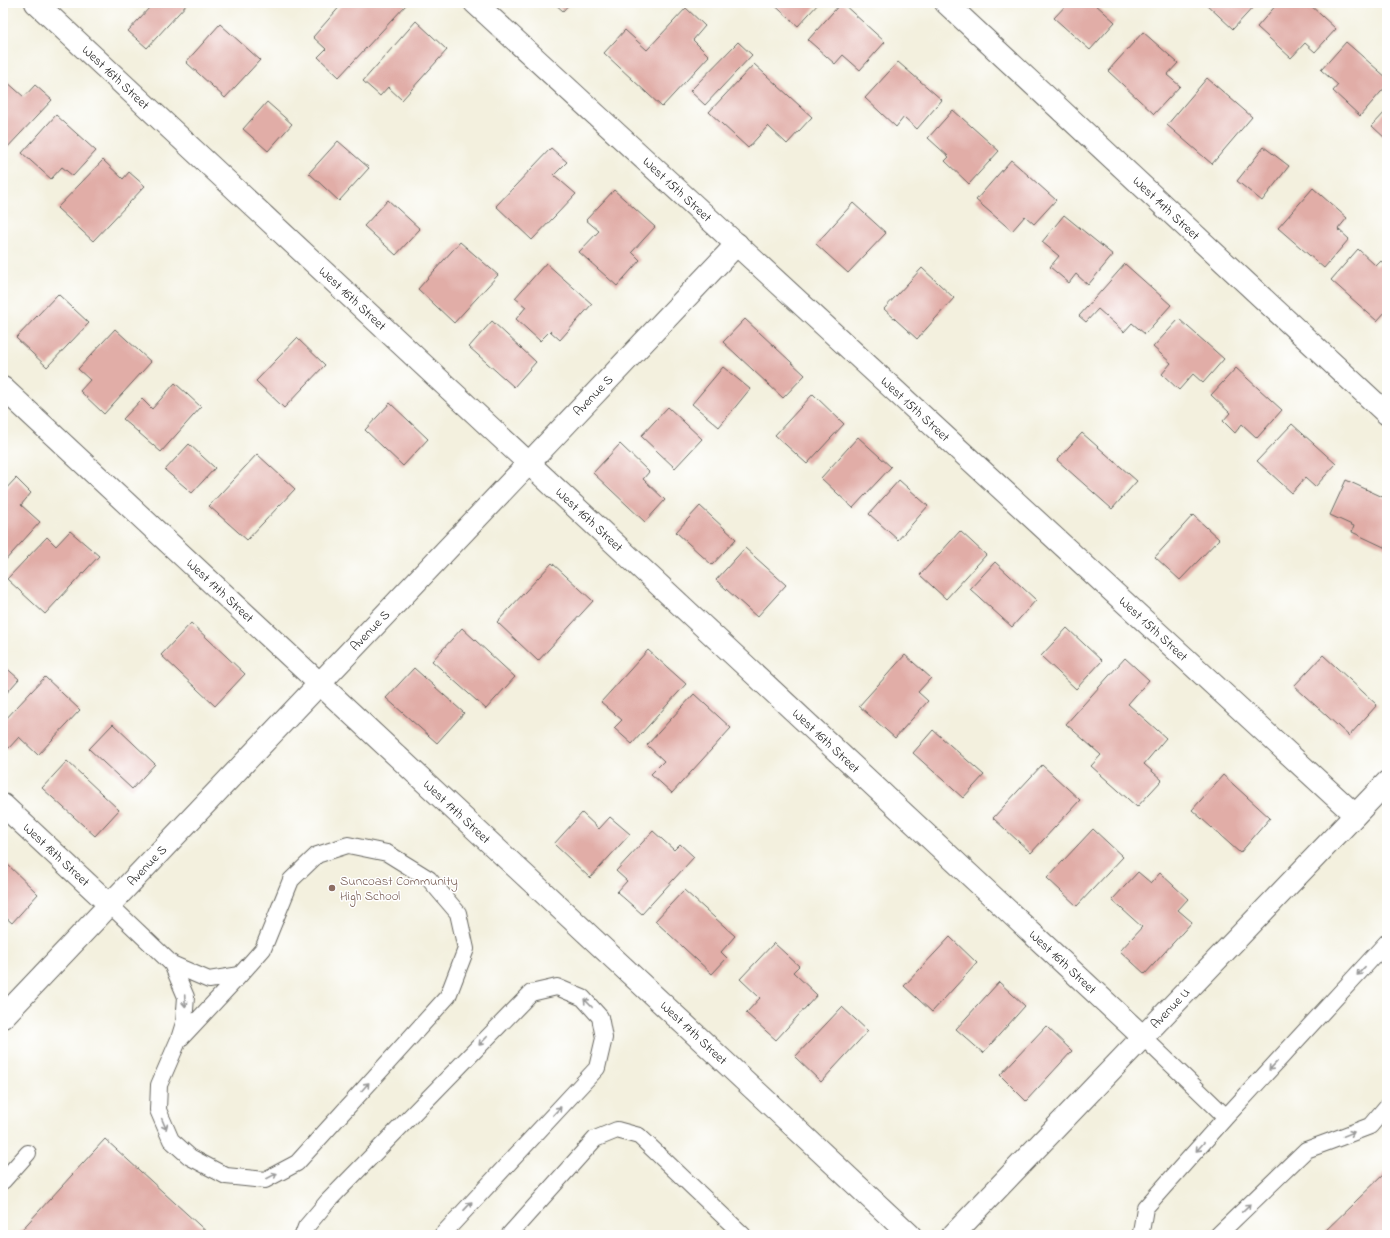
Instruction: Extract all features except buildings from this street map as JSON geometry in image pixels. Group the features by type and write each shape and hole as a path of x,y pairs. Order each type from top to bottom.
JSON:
{"street":[{"name":"West 16th Street","path":"36,3 1143,1037"},
{"name":"West 15th Street","path":"475,3 1355,815"},
{"name":"West 14th Street","path":"946,3 1387,414"},
{"name":"Avenue S","path":"3,1017 737,244"},
{"name":"West 17th Street","path":"3,388 910,1235"},
{"name":"Avenue U","path":"953,1235 1387,782"},
{"name":"West 18th Street","path":"3,805 110,905"}],"lane":[{"path":"172,964 186,997 184,1023 179,1039 159,1085 158,1110 171,1140 190,1157 226,1176 265,1180 297,1163 448,996 466,950 458,913 429,879 387,853 348,845 317,855 291,880 263,949 240,976 179,1039"},
{"path":"110,905 172,964 209,980 240,976"},
{"path":"1143,1235 1141,1232 1145,1208 1387,942"},
{"path":"303,1235 306,1227 328,1201 531,993 556,987 583,998 600,1017 604,1038 597,1068 442,1235"},
{"path":"1143,1037 1226,1118"},
{"path":"1218,1235 1306,1150 1370,1126 1387,1106"},
{"path":"509,1235 595,1139 617,1130 639,1136 743,1235"},
{"path":"3,1181 28,1153"}],"place":[{"name":"Suncoast Community High School","path":"332,888"}]}
